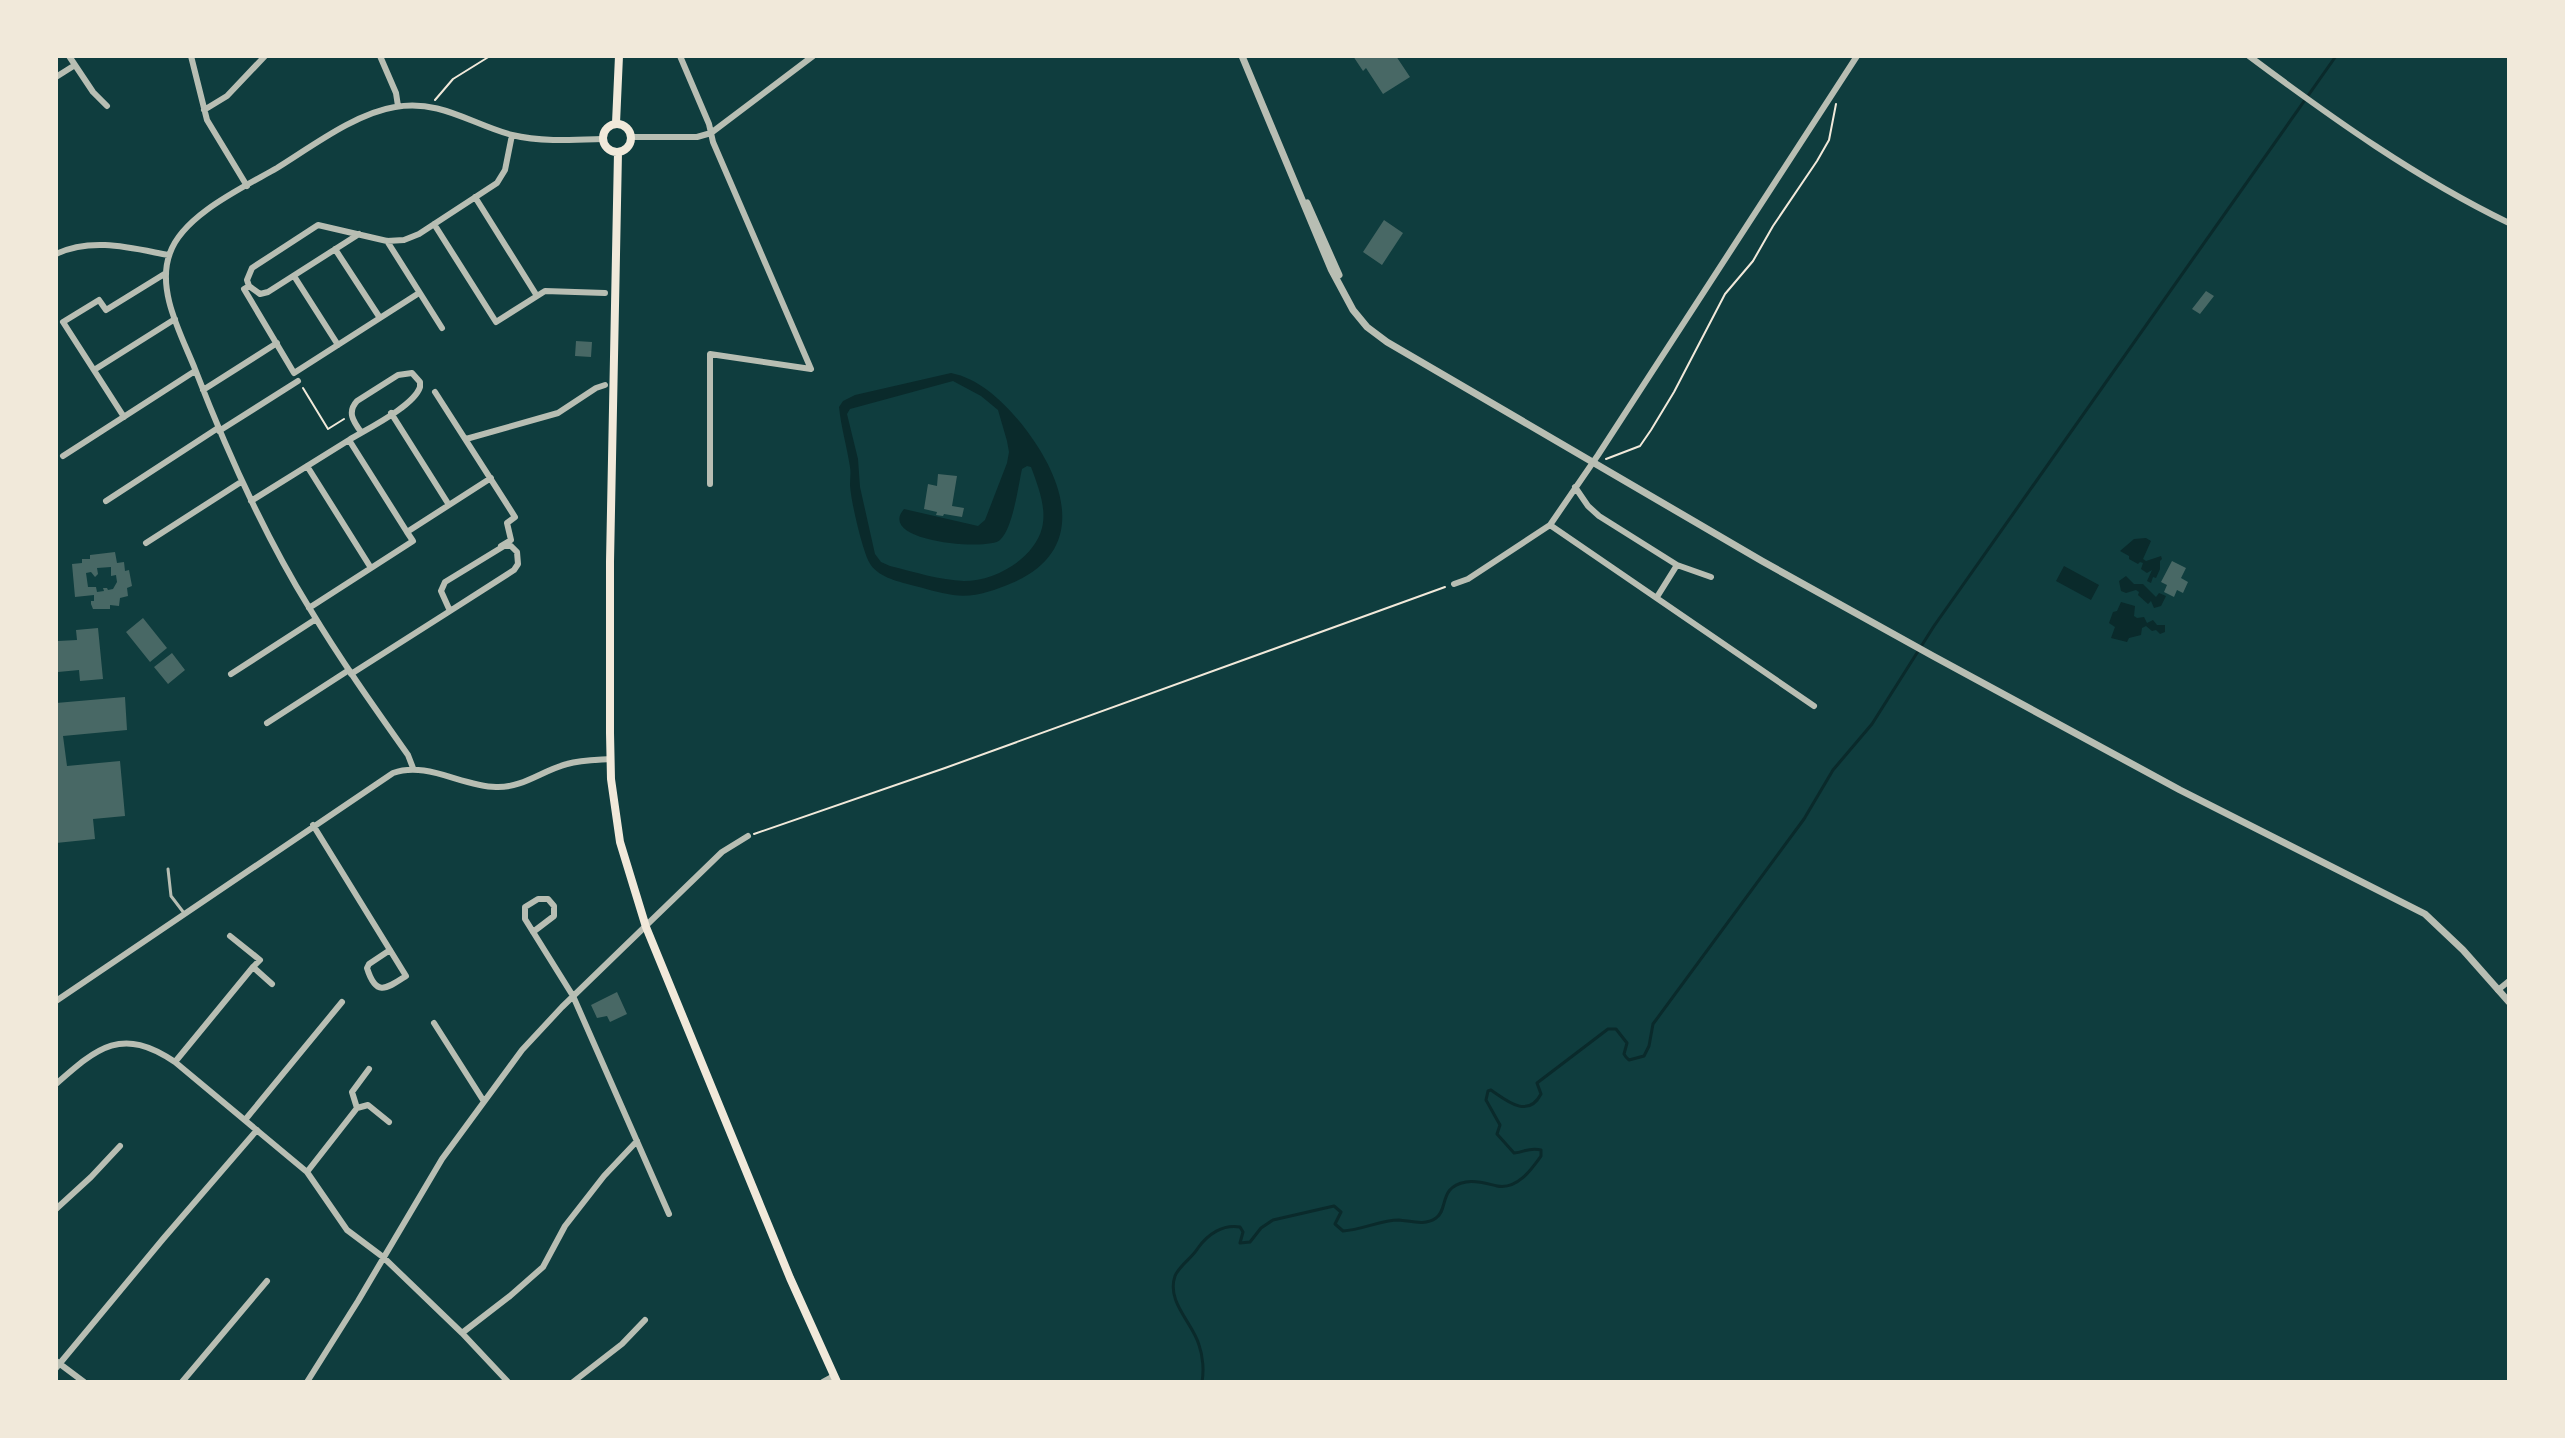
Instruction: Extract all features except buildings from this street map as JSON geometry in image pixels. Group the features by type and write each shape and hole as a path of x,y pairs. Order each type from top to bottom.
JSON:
{"main road":[{"path":"616,123 619,56"},
{"path":"616,123 626,127 631,137 627,148 618,152 606,148 602,139 606,128 616,123"},
{"path":"618,152 610,559 611,779 620,842 646,927 790,1278 836,1379"}],"street":[{"path":"69,56 93,92 107,106"},
{"path":"191,56 210,127 247,186"},
{"path":"204,110 227,96 265,56"},
{"path":"380,56 396,93 398,106"},
{"path":"680,56 811,369 710,354 710,484"},
{"path":"631,137 697,137 711,133 813,56"},
{"path":"1242,56 1331,269 1353,310 1367,327 1387,342 1596,458 1762,561 1933,656 2180,790 2425,914 2463,950 2509,1002"},
{"path":"1454,584 1477,574 1550,525 1857,56"},
{"path":"2249,56 2383,152 2509,223"},
{"path":"56,77 75,65"},
{"path":"413,768 408,755 309,608 241,482 170,306 166,273 168,255 186,227 247,186 368,115 398,106 429,107 459,114 512,135 602,139"},
{"path":"359,234 268,292 260,294 249,286 247,280 252,268 318,225 359,234 387,241 404,240 434,224 494,186 503,175 512,135"},
{"path":"475,197 537,296"},
{"path":"434,224 496,322 545,291 605,293"},
{"path":"387,241 442,328"},
{"path":"56,254 91,244 168,255"},
{"path":"335,249 380,318"},
{"path":"124,417 63,322 99,300 106,310 166,273"},
{"path":"294,276 338,345"},
{"path":"249,286 244,289 294,373 419,293"},
{"path":"94,370 175,319"},
{"path":"203,390 277,343"},
{"path":"63,456 195,371"},
{"path":"251,501 349,440 416,397 420,382 412,373 398,375 357,401 351,414 361,432"},
{"path":"106,501 298,381"},
{"path":"466,439 558,413 605,385"},
{"path":"435,392 515,517 507,523 511,540 442,586 442,598 450,611"},
{"path":"391,413 449,505"},
{"path":"309,608 413,541 349,440"},
{"path":"307,466 371,568"},
{"path":"407,532 491,478"},
{"path":"146,543 241,482"},
{"path":"1575,487 1599,516 1677,565 1711,577"},
{"path":"1550,525 1814,706"},
{"path":"267,723 514,570 518,564 517,552 511,546 498,548"},
{"path":"1657,597 1677,565"},
{"path":"231,674 316,619"},
{"path":"56,1001 393,773 413,768 485,787 500,787 522,783 567,764 611,759"},
{"path":"313,825 390,950 406,976 381,988 376,986 367,968 390,950"},
{"path":"321,1382 309,1379 442,1159 522,1050 573,996 722,852 748,836"},
{"path":"533,932 554,916 554,906 548,899 538,899 525,907 523,916 533,932 573,996 669,1214"},
{"path":"175,1062 260,960 230,936"},
{"path":"253,967 272,984"},
{"path":"2498,990 2509,981"},
{"path":"245,1120 342,1002"},
{"path":"434,1023 483,1100"},
{"path":"56,1084 92,1053 113,1044 135,1043 155,1049 175,1062 307,1172 347,1230 383,1257 508,1382"},
{"path":"357,1108 352,1092 369,1069"},
{"path":"307,1172 357,1108 368,1105 389,1122"},
{"path":"84,1382 57,1364 257,1130"},
{"path":"462,1333 543,1267 565,1226 604,1176 637,1141"},
{"path":"56,1209 120,1146"},
{"path":"182,1382 267,1281"},
{"path":"573,1382 622,1344 645,1320"},
{"path":"823,1382 836,1379"}],"lane":[{"path":"168,869 171,896 185,914"}],"path":[{"path":"429,107 453,79 490,56"},
{"path":"1596,458 1606,459 1640,446 1674,392 1725,294 1753,261 1829,140 1836,103"},
{"path":"298,381 328,429 351,414"},
{"path":"748,836 1454,584"}],"water":[{"path":"951,373 973,381 994,395 1027,431 1052,472 1062,514 1060,535 1051,553 1036,569 1012,583 968,596 911,585 877,571 869,562 857,525 839,407 855,395","holes":["953,381 981,396 998,410 1009,452 985,520 978,526 904,509 899,520 905,529 937,541 977,544 1000,540 1012,517 1022,469 1027,466 1031,467 1043,505 1038,539 1012,566 976,580 936,577 881,562 875,554 860,487 858,459 847,414 850,409"]},
{"path":"2134,539 2151,541 2143,559 2146,561 2161,556 2162,559 2156,578 2153,577 2151,583 2147,581 2152,570 2147,573 2141,569 2143,563 2138,564 2120,551"},
{"path":"2064,566 2099,585 2091,600 2056,581"},
{"path":"2126,576 2134,584 2143,584 2156,597 2159,593 2166,596 2161,606 2154,608 2151,601 2148,604 2136,590 2121,591 2119,581"},
{"path":"2121,602 2135,606 2134,616 2137,618 2144,617 2147,623 2153,620 2157,625 2165,625 2165,632 2160,634 2146,626 2142,628 2141,635 2129,638 2127,642 2111,638 2115,627 2109,623"}],"waterway":[{"path":"1202,1382 1200,1349 1177,1303 1173,1286 1179,1269 1211,1234 1228,1227 1240,1227 1243,1232 1240,1243 1250,1242 1261,1228 1273,1220 1334,1206 1341,1212 1335,1224 1343,1231 1392,1220 1432,1220 1440,1214 1451,1188 1466,1182 1511,1185 1523,1178 1541,1156 1541,1150 1537,1149 1514,1153 1497,1134 1500,1125 1486,1100 1488,1091 1517,1106 1530,1105 1541,1094 1537,1083 1608,1029 1616,1029 1627,1043 1624,1054 1629,1060 1644,1056 1653,1024 1804,819 1833,770 1872,724 1934,626 2336,56"}]}
